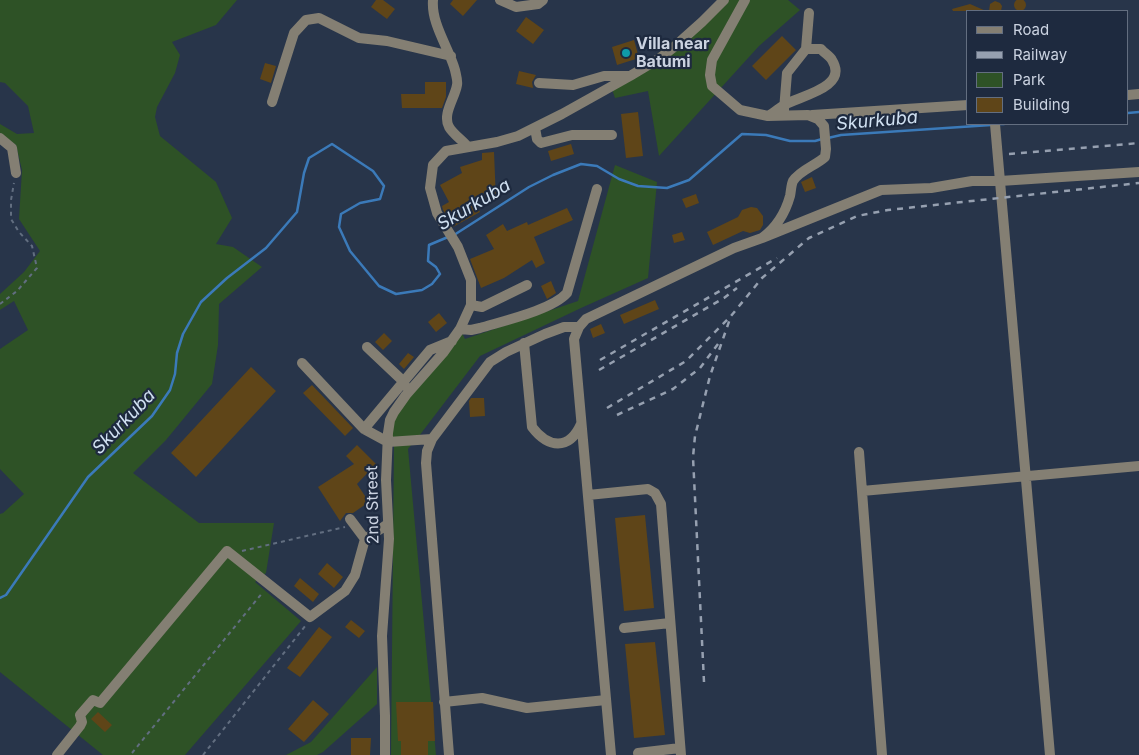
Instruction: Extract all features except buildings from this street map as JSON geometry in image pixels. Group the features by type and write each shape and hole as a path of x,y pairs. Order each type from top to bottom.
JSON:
{"street":[{"path":"433,0 432,7 436,21 456,72 457,84 447,118 449,126 468,146 497,142 518,136 630,76 674,47 724,0"},
{"path":"500,0 516,7 538,4 543,0"},
{"path":"745,0 712,60 710,75 712,86 740,110 768,116 784,116 966,105"},
{"path":"784,116 787,73 806,49 809,13"},
{"path":"272,102 294,33 306,20 319,18 359,38 387,41 451,56"},
{"path":"768,116 784,105 821,90 831,82 836,71 832,60 821,50 806,49"},
{"path":"538,83 573,85 604,76 630,76"},
{"path":"762,238 781,220 788,204 792,182 802,172 825,157 824,126 818,119 808,115"},
{"path":"995,125 1050,755"},
{"path":"535,128 537,139 540,142 572,135 612,135"},
{"path":"0,138 12,148 16,173"},
{"name":"2nd Street","path":"385,755 386,716 382,636 389,539 386,480 390,420 406,395 452,341 471,305 471,280 458,247 437,213 430,188 433,166 446,151 468,146"},
{"path":"611,755 574,339 579,327 586,319 734,248 882,190 931,188 972,181 1000,181 1139,172"},
{"path":"460,329 471,330 480,328 561,300 567,293 596,188"},
{"path":"471,305 482,307 527,285"},
{"path":"448,755 426,463 427,451 432,439 490,362 506,352 564,327 579,327"},
{"path":"364,430 430,350 452,341"},
{"path":"524,344 532,427 539,437 550,442 562,443 570,440 576,434 582,422"},
{"path":"367,347 404,382 406,395"},
{"path":"302,363 364,430 388,442 432,439"},
{"path":"859,452 882,755"},
{"path":"862,491 1139,466"},
{"path":"588,495 648,489 655,493 660,504 680,751 638,753"},
{"path":"352,522 366,539"},
{"path":"56,755 80,726 82,722 80,715 93,700 100,703 227,551 310,617 345,591 355,575 366,539 388,524"},
{"path":"624,628 670,623"},
{"path":"444,702 482,698 527,708 606,700"}],"path":[{"path":"0,304 17,291 37,268 32,246 18,232 11,219 11,200 16,173"},
{"path":"230,553 352,522"},
{"path":"132,753 269,584"},
{"path":"203,755 304,628 310,617"}],"green space":[{"path":"0,0 237,0 216,25 172,42 180,55 175,73 157,107 155,117 160,136 216,182 232,218 216,244 233,247 262,267 219,304 218,345 212,384 166,440 133,473 199,523 274,523 266,573 255,582 301,621 185,755 103,755 0,672 0,514 24,494 0,469 0,349 28,330 14,301 0,310 0,294 24,272 40,251 19,219 22,170 16,145 0,133 0,124 17,134 34,133 28,106 5,83 0,82"},
{"path":"724,0 788,0 800,10 759,46 659,156 648,91 615,98 611,86 630,76"},
{"path":"615,165 657,182 648,278 480,356 416,440 388,442 390,420 460,329 465,339 578,301"},
{"path":"412,444 408,449 436,755 391,755 394,445"},
{"path":"377,667 377,704 323,752 317,755 286,755 311,742"}],"waterway":[{"name":"Skurkuba","path":"1129,113 1139,112"},
{"name":"Skurkuba","path":"828,138 841,135 991,125"},
{"name":"Skurkuba","path":"454,235 529,187 581,164 597,166 619,179 638,186 667,188 689,180 742,134 766,135 790,141 815,141 822,139"},
{"name":"Skurkuba","path":"0,598 6,595 88,477 152,416 170,390 175,374 177,353 183,334 201,302 227,278 266,248 297,212 304,173 309,158 332,144 373,171 384,186 380,199 360,203 341,214 339,227 350,251 379,286 396,294 422,290 432,284 440,274 436,267 428,261 429,245 448,237"}],"railway":[{"path":"1009,154 1139,143"},
{"path":"704,682 693,457 695,436 710,376 731,316 762,278 809,238 857,216 888,210 1139,183"},
{"path":"600,360 777,258"},
{"path":"599,370 724,298 737,288"},
{"path":"607,408 686,361 729,318"},
{"path":"617,415 673,389 700,368 718,344"}],"place":[{"name":"Villa near Batumi","path":"626,53"}]}
